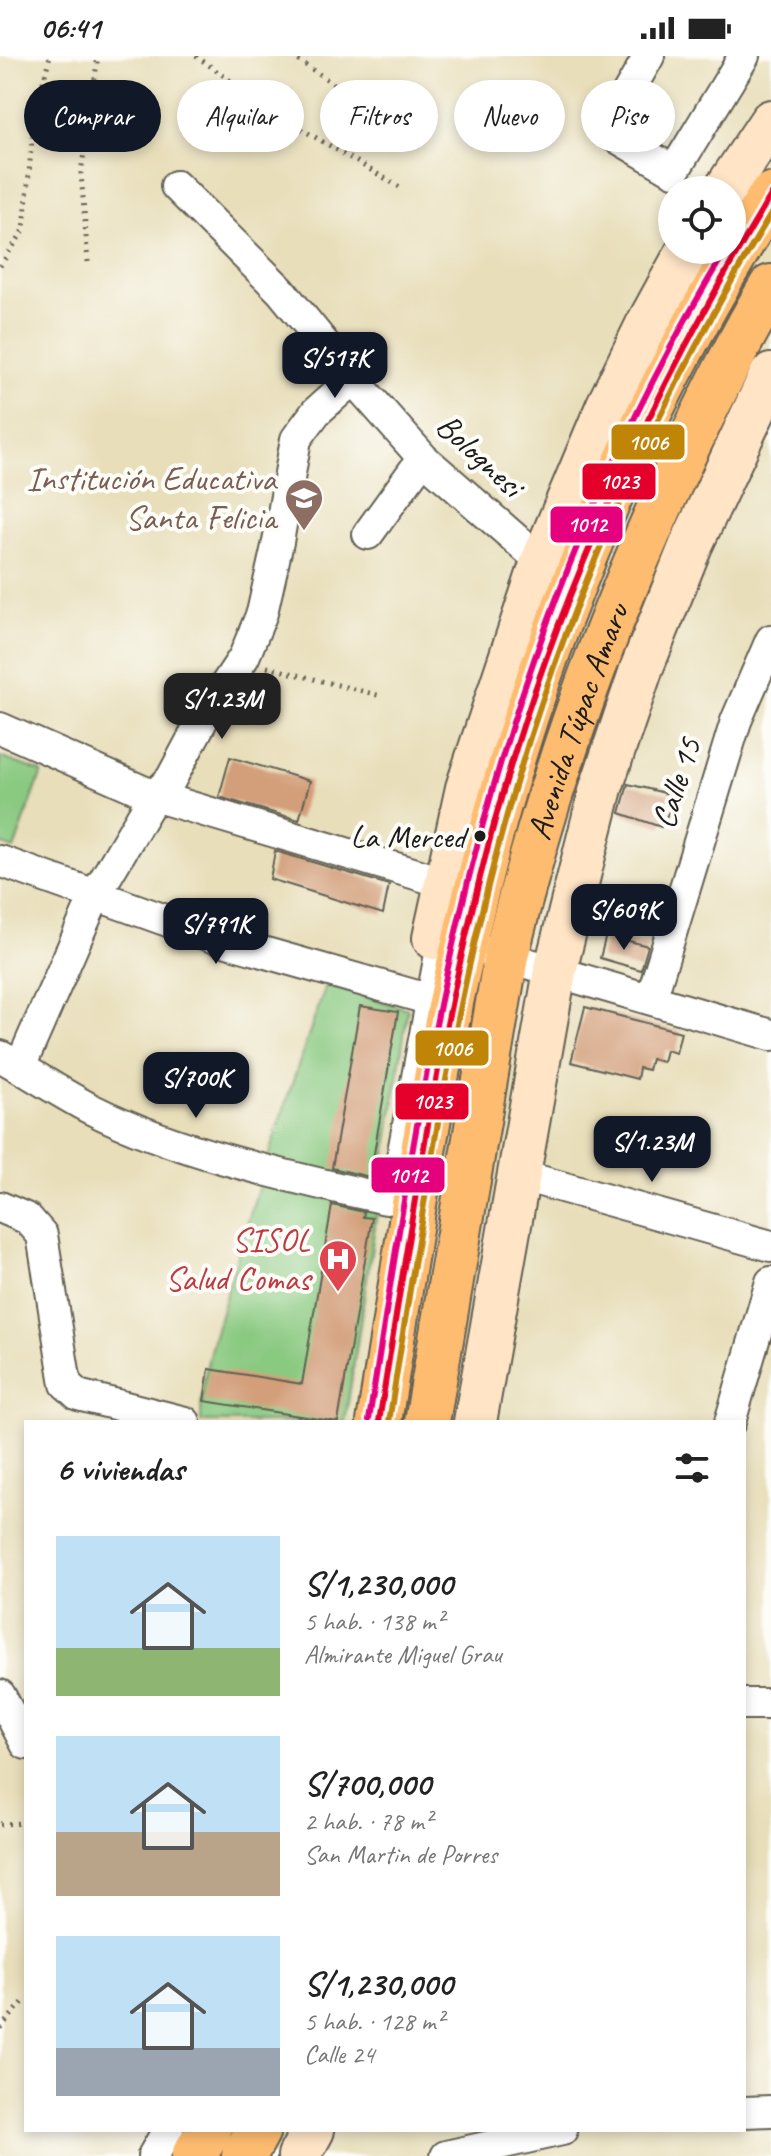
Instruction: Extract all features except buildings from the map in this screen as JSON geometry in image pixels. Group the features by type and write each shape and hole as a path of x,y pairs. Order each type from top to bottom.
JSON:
{"highway":[{"name":"Avenida Túpac Amaru","path":"379,1420 414,1206 438,1002 460,887 602,512 662,384 725,269 771,195"},
{"name":"Avenida Túpac Amaru","path":"427,1420 506,956 523,885 599,650 646,537 701,419 769,295"},
{"path":"194,2156 208,2132"},
{"path":"244,2156 257,2132"}],"main road":[{"path":"734,176 771,121"},
{"path":"460,887 467,788 542,562 607,407 680,264"},
{"name":"Avenida Túpac Amaru","path":"475,1420 555,971 601,788 642,667 691,545 771,375"},
{"path":"299,2156 312,2132"}],"street":[{"path":"649,56 606,131 674,171 744,56"},
{"name":"Bolognesi","path":"176,186 281,291 423,458 542,562"},
{"path":"353,379 316,412 296,439 262,613 244,657 204,717 171,779 154,796 96,894 10,1062 91,1109 153,1135 271,1172 386,1199"},
{"path":"368,534 423,458"},
{"name":"Calle 15","path":"651,999 736,721 771,640"},
{"path":"0,728 154,796 460,887"},
{"path":"0,861 224,941 438,1002"},
{"path":"449,942 771,1035"},
{"path":"519,1175 771,1246"},
{"path":"0,1207 28,1219 42,1235 66,1384 78,1395 177,1420"},
{"path":"731,1420 771,1282"},
{"path":"0,1695 24,1740"},
{"path":"746,1704 771,1704"},
{"path":"746,2112 771,2111"},
{"path":"153,2156 167,2132"},
{"path":"446,2156 553,2132"}],"lane":[{"path":"386,1199 438,1002"}],"path":[{"path":"0,266 24,230 34,116 50,56"},
{"path":"88,262 81,173 98,56"},
{"path":"196,56 281,117 403,189"},
{"path":"292,56 328,80"},
{"path":"244,657 276,671 381,696"},
{"path":"0,1824 24,1823"},
{"path":"0,2028 24,2001"}],"green space":[{"path":"0,757 42,772 14,849 0,844"},
{"path":"326,985 408,1009 345,1420 201,1420 207,1363 217,1325"}],"transit line":[{"name":"1023","path":"379,1420 420,1168 452,1000 491,833 515,751 566,606 626,465 695,328 771,195"},
{"name":"1006","path":"389,1420 451,1054 483,908 525,754 581,594 649,438 687,363 771,214"},
{"name":"1012","path":"369,1420 431,1050 463,904 503,755 527,680 583,532 649,388 718,264"}],"place":[{"name":"Institución Educativa Santa Felicia","path":"304,532"},
{"name":"La Merced","path":"480,836"},
{"name":"SISOL Salud Comas","path":"338,1293"}]}
